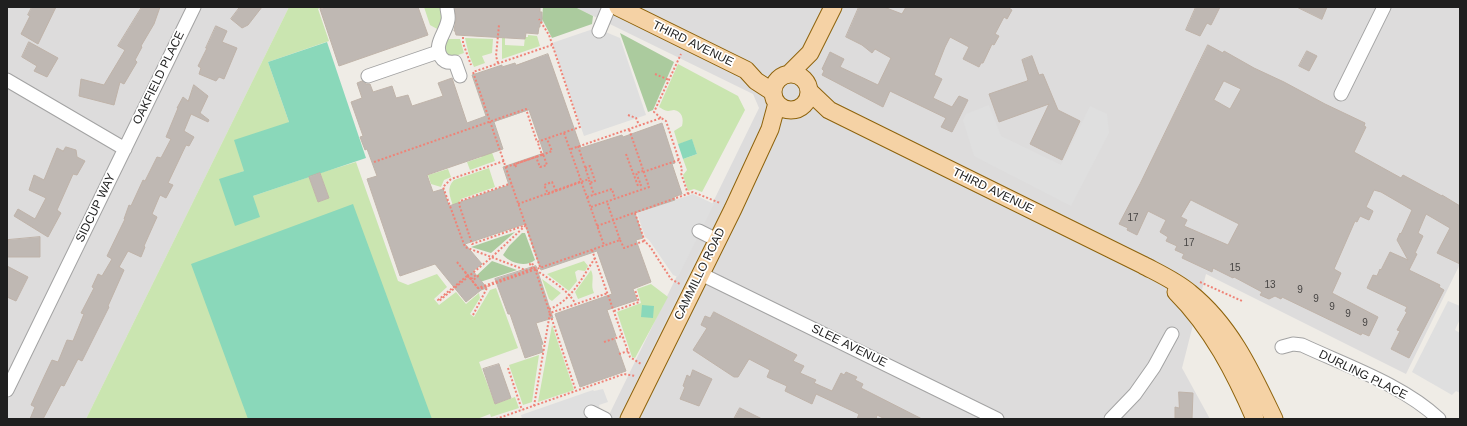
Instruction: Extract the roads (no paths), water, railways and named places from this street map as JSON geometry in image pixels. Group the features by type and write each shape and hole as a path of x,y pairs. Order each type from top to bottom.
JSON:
{"main road":[{"name":"THIRD AVENUE","path":"618,7 746,70 787,74"},
{"path":"810,53 807,101 785,103 775,82 778,78 787,74 810,53 832,7"},
{"name":"THIRD AVENUE","path":"746,70 756,81 785,103 829,110 1156,272 1189,292 1220,322 1234,342 1245,360 1274,419"},
{"path":"787,74 799,75 808,87"},
{"name":"THIRD AVENUE","path":"808,87 829,110"},
{"name":"CAMMILLO ROAD","path":"629,419 646,382 701,274 770,129 785,103"},
{"name":"THIRD AVENUE","path":"1156,272 1180,296 1218,346 1229,363 1255,419"}],"street":[{"name":"OAKFIELD PLACE","path":"125,149 194,7"},
{"path":"447,7 448,22 438,45 438,52 445,61 455,62 460,76"},
{"path":"600,31 610,7"},
{"path":"1341,94 1384,7"},
{"path":"368,76 438,52"},
{"path":"7,80 125,149"},
{"name":"SIDCUP WAY","path":"7,390 125,149"},
{"path":"699,231 717,240"},
{"name":"SLEE AVENUE","path":"701,274 997,419"},
{"path":"1111,419 1135,394 1154,367 1172,334"},
{"name":"DURLING PLACE","path":"1282,347 1293,344 1302,345 1386,384 1430,409 1439,419"},
{"path":"591,412 605,419"}]}
